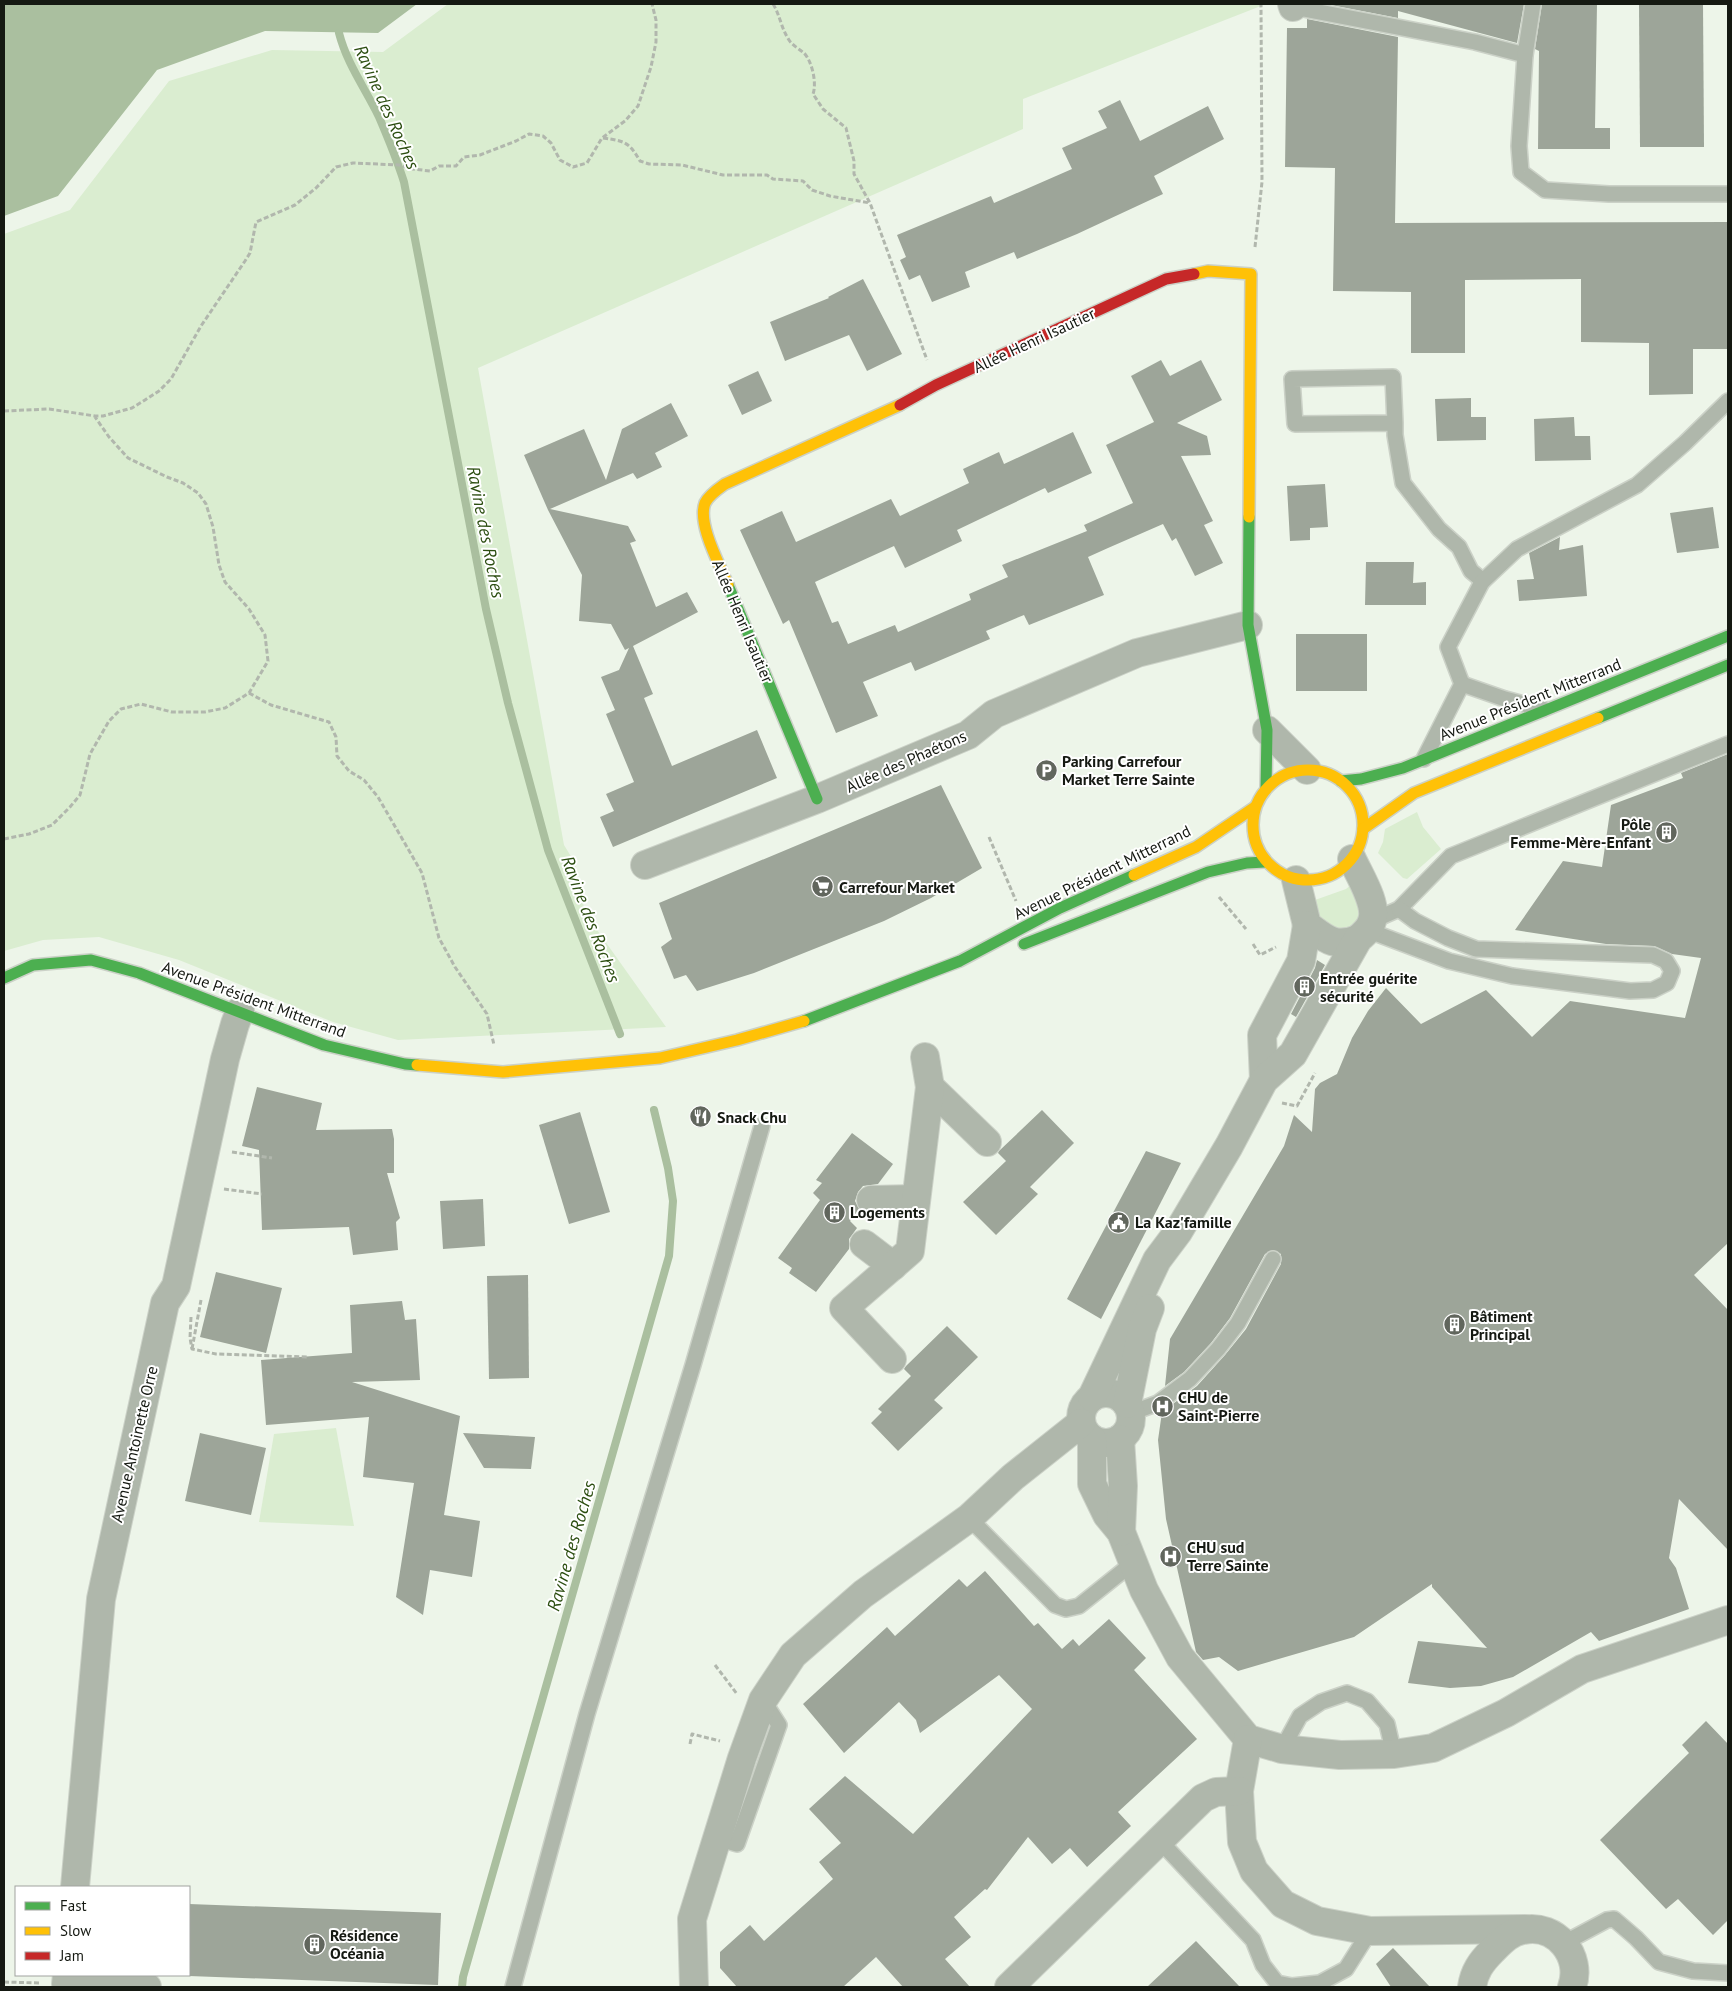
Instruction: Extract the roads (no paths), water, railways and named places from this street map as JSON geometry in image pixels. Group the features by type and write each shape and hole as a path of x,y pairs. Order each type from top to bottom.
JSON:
{"main road":[{"name":"Allée Henri Isautier","path":"817,799 707,534 702,511 709,496 725,484 910,401 936,385 1166,279 1208,271 1251,274 1248,625"},
{"path":"1248,625 1267,730 1266,788"},
{"name":"Avenue Président Mitterrand","path":"1341,780 1360,779 1403,768 1728,636"},
{"path":"1363,829 1414,793 1728,665"},
{"path":"1306,770 1318,771 1341,780 1351,790 1358,802 1363,829 1360,845 1352,859 1341,870 1328,877 1312,881 1296,880 1278,872 1265,862 1256,845 1252,826 1255,807 1266,788 1284,776 1306,770"},
{"name":"Avenue Président Mitterrand","path":"4,978 33,965 91,960 139,973 324,1045 405,1064 503,1072 660,1058 738,1040 814,1018 960,961 1060,908 1196,847 1255,807"},
{"name":"Avenue Président Mitterrand","path":"960,961 1006,950 1208,872 1247,863 1265,862"}],"street":[{"name":"Allée des Phaétons","path":"645,865 817,799 968,735 994,714 1137,653 1248,625"},
{"path":"1267,730 1306,770"},
{"path":"1352,859 1373,904 1366,930 1293,1054 1264,1080 1229,1146 1178,1232 1157,1260 1092,1397 1085,1404 1082,1413 1087,1431 1092,1484 1107,1515 1121,1532 1144,1590 1180,1657 1248,1739 1282,1749 1340,1755 1394,1754 1433,1748 1506,1713 1582,1669 1728,1620"},
{"path":"1264,1080 1262,1035 1301,962 1308,925 1296,880"},
{"path":"1308,925 1338,944 1347,943 1366,930"},
{"name":"Avenue Antoinette Orre","path":"75,1886 101,1600 165,1303 176,1286 225,1059 240,1011"},
{"path":"892,1359 844,1308 910,1251 930,1087 925,1057"},
{"path":"930,1087 987,1142"},
{"path":"871,1200 916,1199"},
{"path":"1087,1431 1101,1443 1120,1439 1127,1432 1131,1423 1129,1409 1142,1329 1178,1232"},
{"path":"864,1244 893,1266"},
{"path":"1092,1397 1111,1393 1120,1397 1129,1409"},
{"path":"694,1987 692,1918 742,1758 764,1700 793,1655 863,1594 970,1518 1013,1477 1087,1431"},
{"path":"1120,1439 1123,1486 1121,1532"},
{"path":"1248,1739 1239,1791 1242,1842 1254,1871 1283,1904 1317,1921 1370,1931 1544,1930 1564,1943 1572,1954 1575,1972 1572,1987"},
{"path":"1009,1987 1203,1798 1216,1792 1239,1791"},
{"path":"1472,1987 1476,1970 1485,1958 1511,1934 1525,1929"},
{"path":"66,1982 147,1987"}],"lane":[{"path":"1533,4 1525,55 1519,146 1521,172 1545,190 1609,194 1728,194"},
{"path":"1293,5 1476,42 1525,55"},
{"path":"1395,423 1295,424 1292,379 1393,377 1395,423 1395,435 1403,484 1439,529 1459,547 1471,571 1483,581"},
{"path":"1424,760 1462,684 1448,647 1483,581 1517,549 1637,485 1728,401"},
{"path":"1462,684 1505,700 1547,710"},
{"path":"1366,930 1399,909 1451,856 1728,744"},
{"path":"1366,930 1449,961 1512,976 1630,991 1653,990 1667,983 1672,971 1666,961 1653,955 1476,949 1448,938 1415,921 1399,909"},
{"path":"513,1987 587,1714 693,1365 762,1126"},
{"path":"1129,1409 1158,1403 1190,1379 1238,1323 1273,1259"},
{"path":"970,1518 1054,1606 1066,1609 1079,1606 1134,1562"},
{"path":"1282,1749 1300,1716 1322,1702 1347,1694 1367,1701 1387,1724 1394,1754"},
{"path":"1159,1840 1253,1940 1266,1969 1277,1983 1292,1986 1320,1983 1346,1969 1370,1931"},
{"path":"1564,1943 1607,1920 1614,1919 1659,1962 1693,1971 1728,1973"}],"waterway":[{"name":"Ravine des Roches","path":"339,33 351,66 379,117 404,182 486,609 508,703 548,850 620,1034"},
{"name":"Ravine des Roches","path":"462,1987 463,1977 669,1256 673,1201 668,1168 654,1110"}],"place":[{"name":"Parking Carrefour Market Terre Sainte","path":"1046,770"},
{"name":"Pôle Femme-Mère-Enfant","path":"1667,833"},
{"name":"Carrefour Market","path":"823,887"},
{"name":"Entrée guérite sécurité","path":"1304,987"},
{"name":"Snack Chu","path":"701,1117"},
{"name":"Logements","path":"834,1212"},
{"name":"La Kaz'famille","path":"1119,1222"},
{"name":"Bâtiment Principal","path":"1454,1325"},
{"name":"CHU de Saint-Pierre","path":"1162,1406"},
{"name":"CHU sud Terre Sainte","path":"1171,1556"},
{"name":"Résidence Océania","path":"314,1944"}]}
